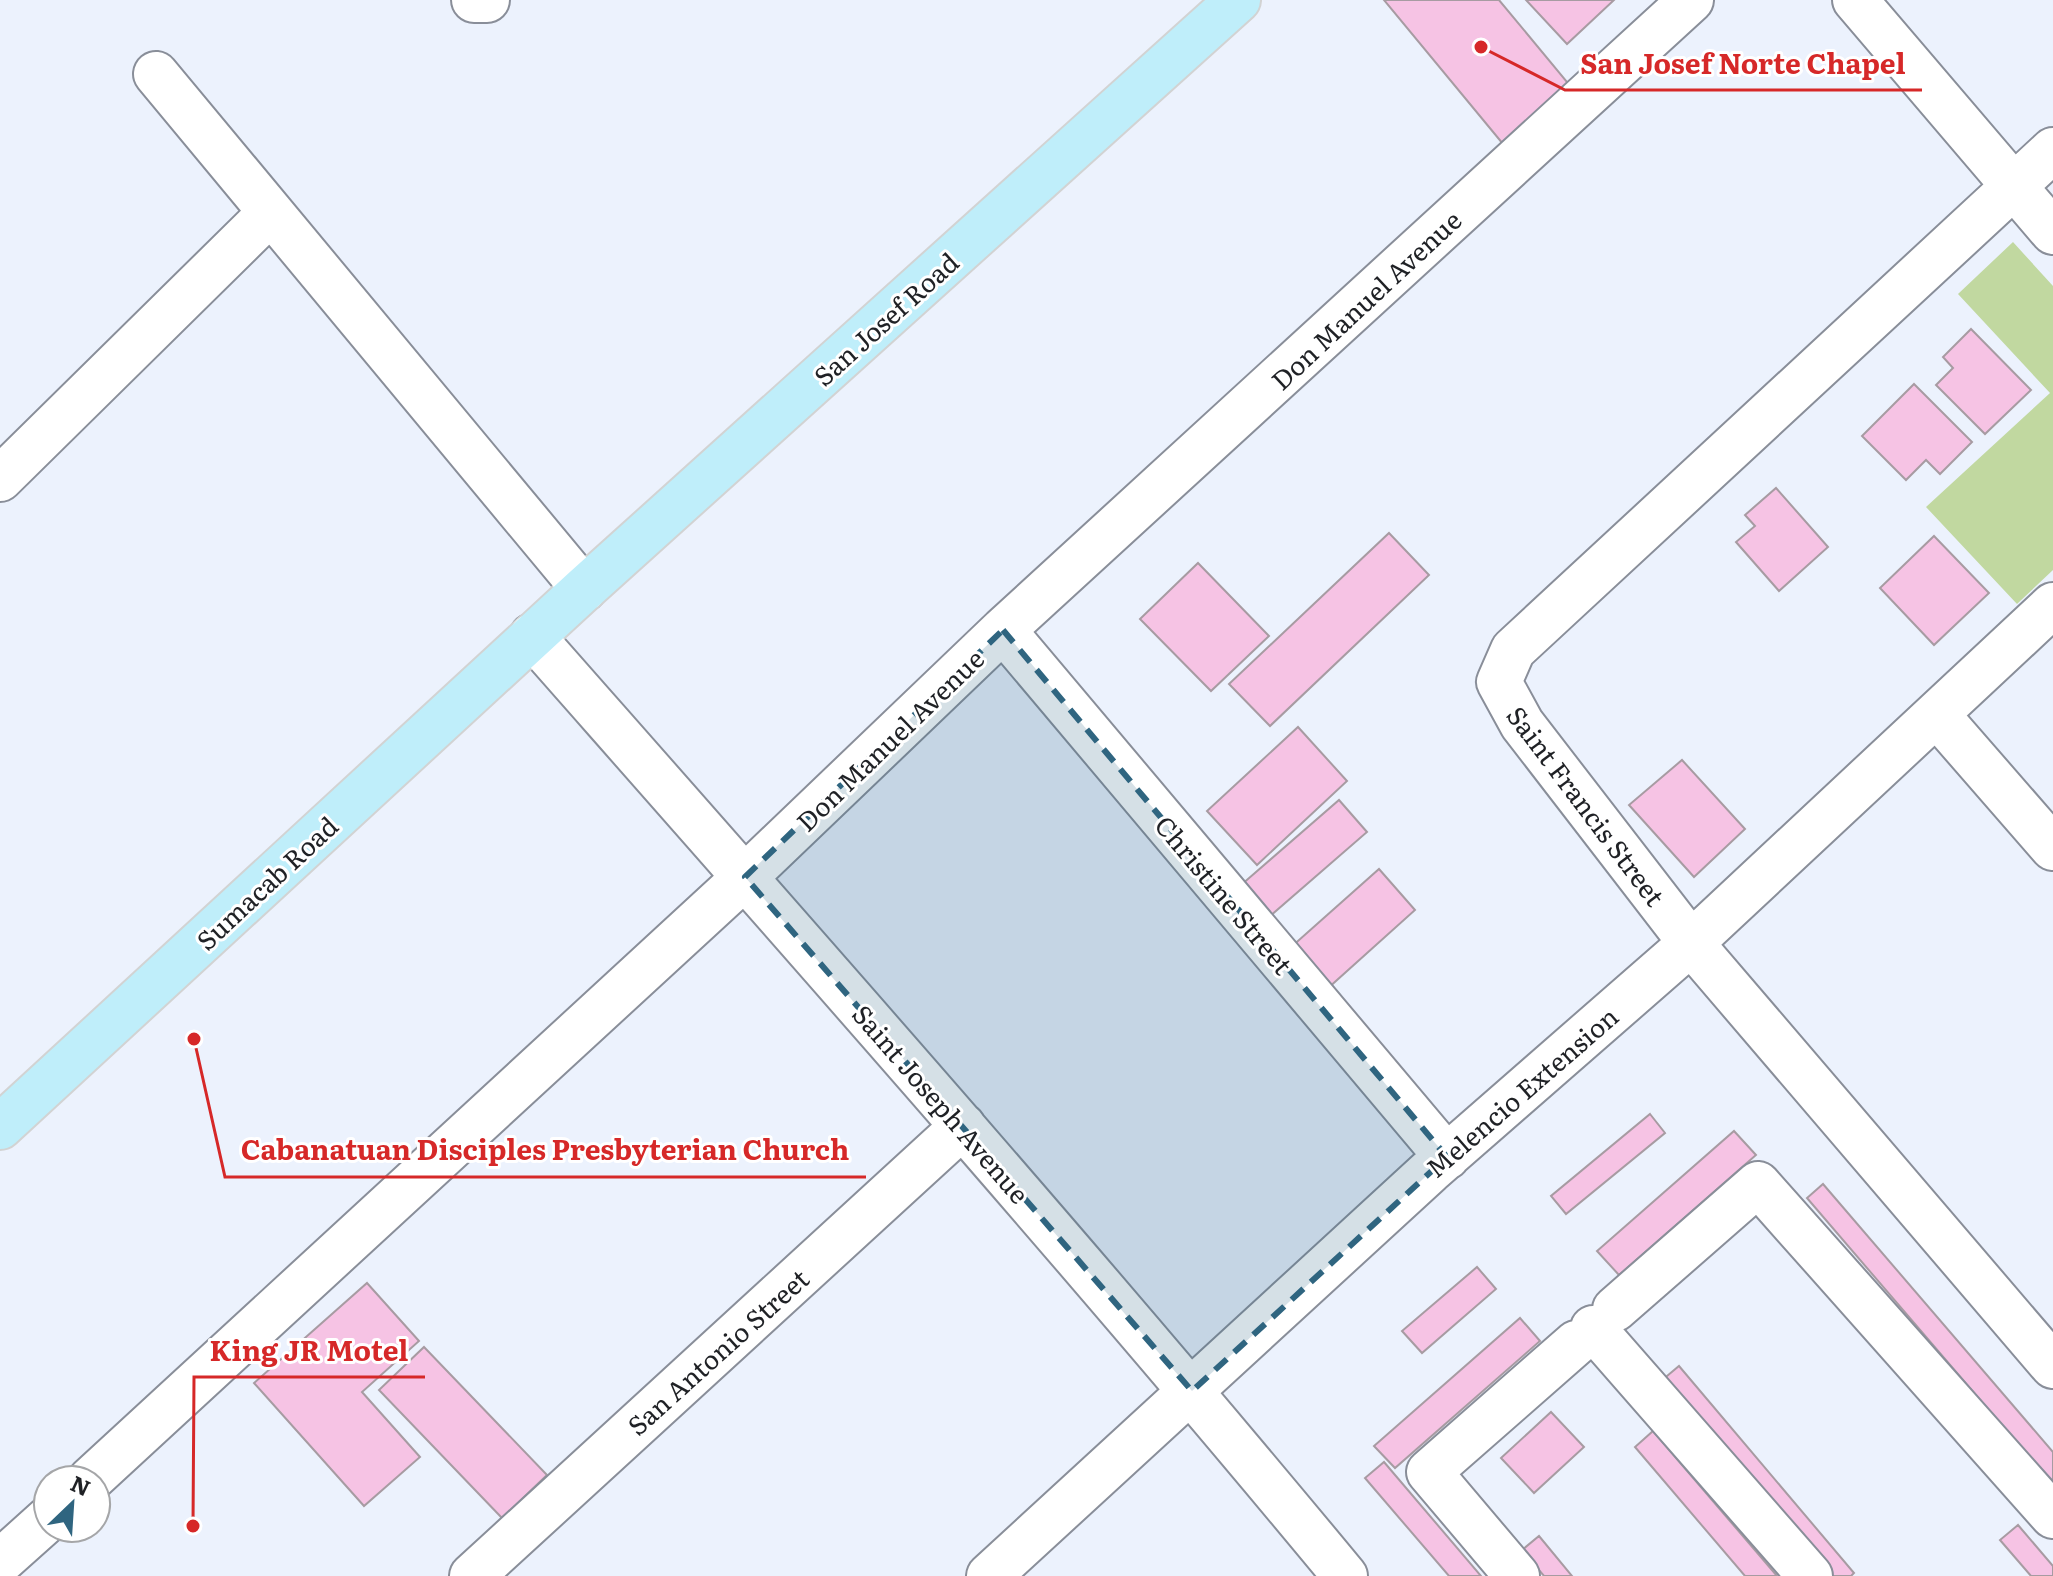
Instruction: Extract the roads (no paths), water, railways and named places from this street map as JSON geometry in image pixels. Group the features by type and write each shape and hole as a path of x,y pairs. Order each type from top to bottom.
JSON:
{"main road":[{"name":"San Josef Road","path":"532,636 1238,0"},
{"name":"Sumacab Road","path":"7,1108 532,636"}],"street":[{"path":"474,0 487,0"},
{"name":"Don Manuel Avenue","path":"107,1464 745,877 1003,630 1691,0"},
{"path":"1855,0 2053,232"},
{"path":"156,74 269,214 584,589"},
{"name":"Saint Francis Street","path":"2053,150 1513,650 1499,682 1522,724 1691,943 2053,1366"},
{"path":"0,479 269,214"},
{"name":"Melencio Extension","path":"989,1576 1447,1157 1691,943 1938,716 2053,605"},
{"name":"Christine Street","path":"1003,630 1447,1157"},
{"name":"Saint Joseph Avenue","path":"532,636 963,1126 1192,1391 1345,1576"},
{"path":"1938,716 2053,848"},
{"name":"San Antonio Street","path":"472,1576 963,1126"},
{"path":"1517,1576 1429,1472 1758,1184 2053,1516"},
{"path":"1595,1327 1810,1576"},
{"path":"0,1562 32,1533"}],"place":[{"name":"San Josef Norte Chapel","path":"1481,47"},
{"name":"Cabanatuan Disciples Presbyterian Church","path":"194,1039"},
{"name":"King JR Motel","path":"193,1526"}]}
